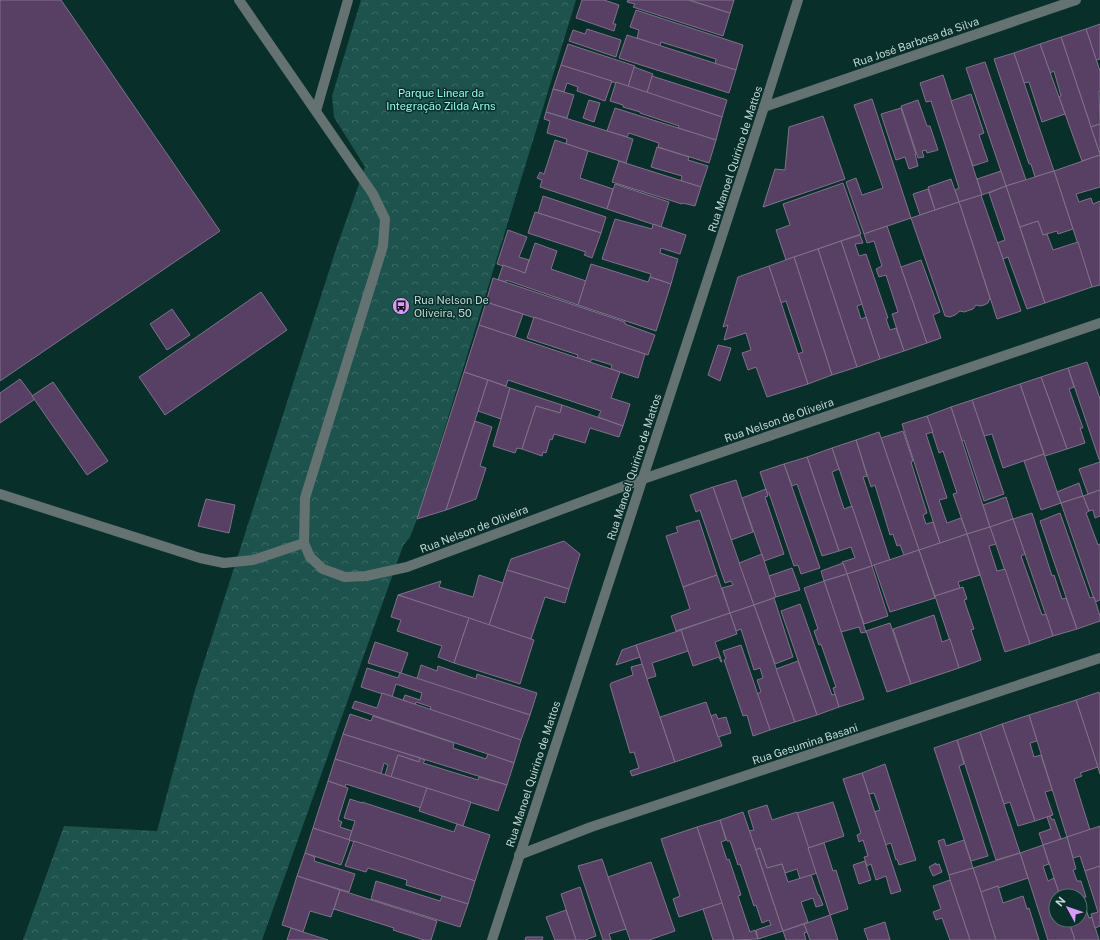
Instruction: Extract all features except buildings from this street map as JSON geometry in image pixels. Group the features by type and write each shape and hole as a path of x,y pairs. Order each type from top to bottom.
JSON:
{"street":[{"path":"0,494 200,558 224,563 253,560 304,543 305,498 383,246 385,219 373,194 240,0"},
{"path":"316,111 348,0"},
{"name":"Rua Manoel Quirino de Mattos","path":"492,940 798,0"},
{"name":"Rua José Barbosa da Silva","path":"764,107 1076,0"},
{"name":"Rua Nelson de Oliveira","path":"304,543 310,557 323,569 345,577 366,576 407,567 643,479 1100,323"},
{"name":"Rua Gesumina Basani","path":"519,855 591,827 1100,658"}],"green space":[{"name":"Parque Linear da Integração Zilda Arns","path":"361,0 576,0 417,519 410,537 403,546 262,940 23,940 64,826 157,831 195,690 336,249 365,167 334,117 332,96"}],"place":[{"name":"Rua Nelson De Oliveira, 50","path":"401,306"}]}
